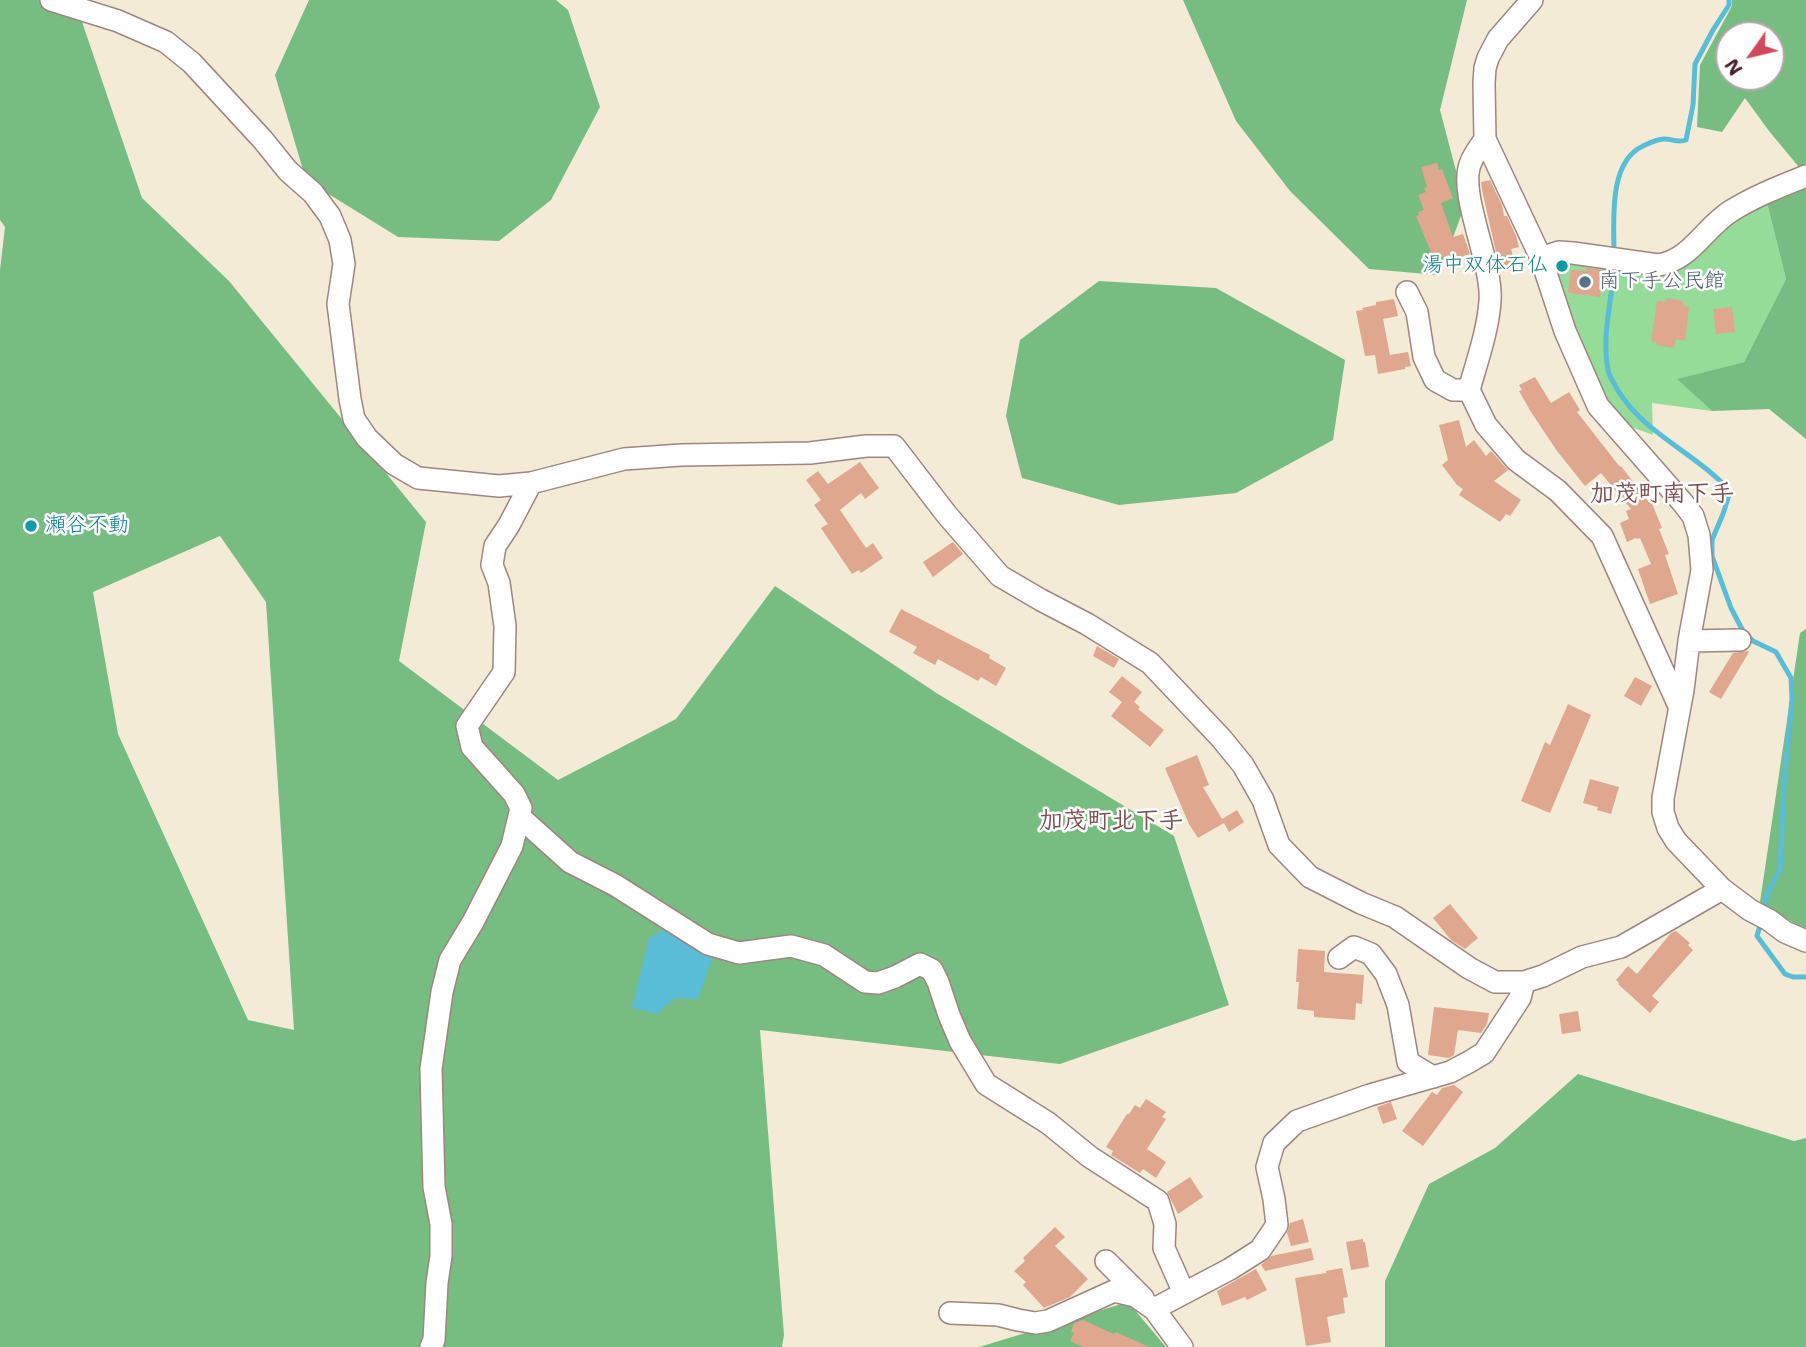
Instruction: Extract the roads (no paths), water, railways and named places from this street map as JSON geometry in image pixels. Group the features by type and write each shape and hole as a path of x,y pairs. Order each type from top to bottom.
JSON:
{"street":[{"path":"51,0 118,21 166,42 192,63 288,171 313,193 330,216 340,240 344,264 338,304 354,419 367,438 394,464 418,478 499,486 531,483 624,459 681,455 810,453 866,446 894,446 947,515 1000,576 1087,624 1150,663 1244,765 1263,800 1279,845 1310,877 1395,917 1469,968 1495,982 1524,982 1582,957 1620,947 1722,889"},
{"path":"1532,0 1498,39 1488,58 1484,75 1485,139 1541,257 1565,331 1598,407 1693,516 1699,535 1702,570 1663,798 1663,813 1676,841 1722,889 1785,932 1806,941"},
{"path":"1485,139 1470,164 1467,180 1472,212 1486,260 1491,299 1469,390 1486,425 1517,460 1558,491 1602,536 1679,706"},
{"path":"1541,257 1559,252 1658,265 1671,263 1732,210 1806,176"},
{"path":"1407,292 1417,312 1424,357 1435,380 1453,390 1469,390"},
{"path":"431,1347 434,1340 441,1256 441,1224 434,1188 431,1069 442,992 450,960 512,846 521,808 514,794 472,747 467,726 504,672 505,626 499,583 492,565 495,546 531,483"},
{"path":"1689,641 1740,640"},
{"path":"520,817 570,862 615,885 708,944 739,953 790,946 824,955 865,982 878,983 920,964 932,970 960,1041 986,1084 1048,1123 1090,1157 1158,1201 1165,1224 1164,1248 1184,1293"},
{"path":"1339,958 1354,947 1371,954 1386,974 1398,1005 1408,1062 1433,1077"},
{"path":"1154,1309 1260,1250 1277,1225 1275,1199 1267,1167 1274,1143 1297,1121 1370,1095 1450,1072 1484,1053 1520,998 1524,982"},
{"path":"1106,1261 1154,1309 1182,1347"},
{"path":"950,1313 998,1315 1035,1323 1048,1321 1114,1292 1135,1296 1154,1309"}],"water":[{"path":"671,925 714,953 698,999 675,998 657,1014 632,1008 649,938"}],"waterway":[{"path":"1614,253 1614,209 1618,178 1632,154 1643,146 1664,139 1686,140 1693,105 1695,64 1729,5 1729,0"},
{"path":"1614,263 1606,343 1609,375 1641,418 1728,489 1729,495 1712,540 1712,556 1731,608 1743,631 1753,641 1776,652 1791,678 1792,699 1780,871 1768,891 1763,912"},
{"path":"1761,922 1757,936 1785,974 1806,977"}],"place":[{"name":"湯中双体石仏","path":"1562,266"},
{"name":"南下手公民館","path":"1585,282"},
{"name":"瀬谷不動","path":"31,526"}],"district":[{"name":"加茂町南下手","path":"1662,495"},
{"name":"加茂町北下手","path":"1111,822"}]}
